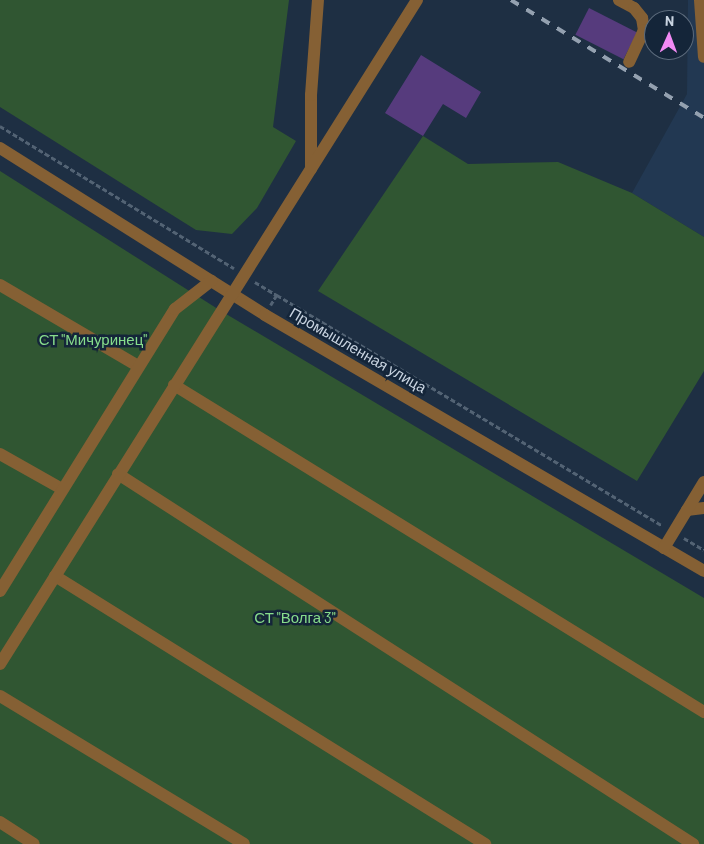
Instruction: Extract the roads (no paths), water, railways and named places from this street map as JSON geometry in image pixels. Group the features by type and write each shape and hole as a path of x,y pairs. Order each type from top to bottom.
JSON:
{"street":[{"path":"311,169 311,95 318,0"},
{"path":"0,664 417,0"},
{"path":"619,0 634,8 642,18 644,30 629,62"},
{"path":"700,0 704,58"},
{"name":"Промышленная улица","path":"0,148 210,282 704,571"},
{"path":"0,591 138,366 175,310 210,282"},
{"path":"0,285 138,366"},
{"path":"174,385 704,712"},
{"path":"0,454 62,489"},
{"path":"118,474 693,844"},
{"path":"664,548 704,482"},
{"path":"687,510 704,508"},
{"path":"55,576 485,844"},
{"path":"0,696 244,844"},
{"path":"0,822 34,844"}],"railway":[{"path":"511,0 704,118"}],"park label":[{"name":"СТ \"Мичуринец\"","path":"93,340"},
{"name":"СТ \"Волга 3\"","path":"295,618"}]}
